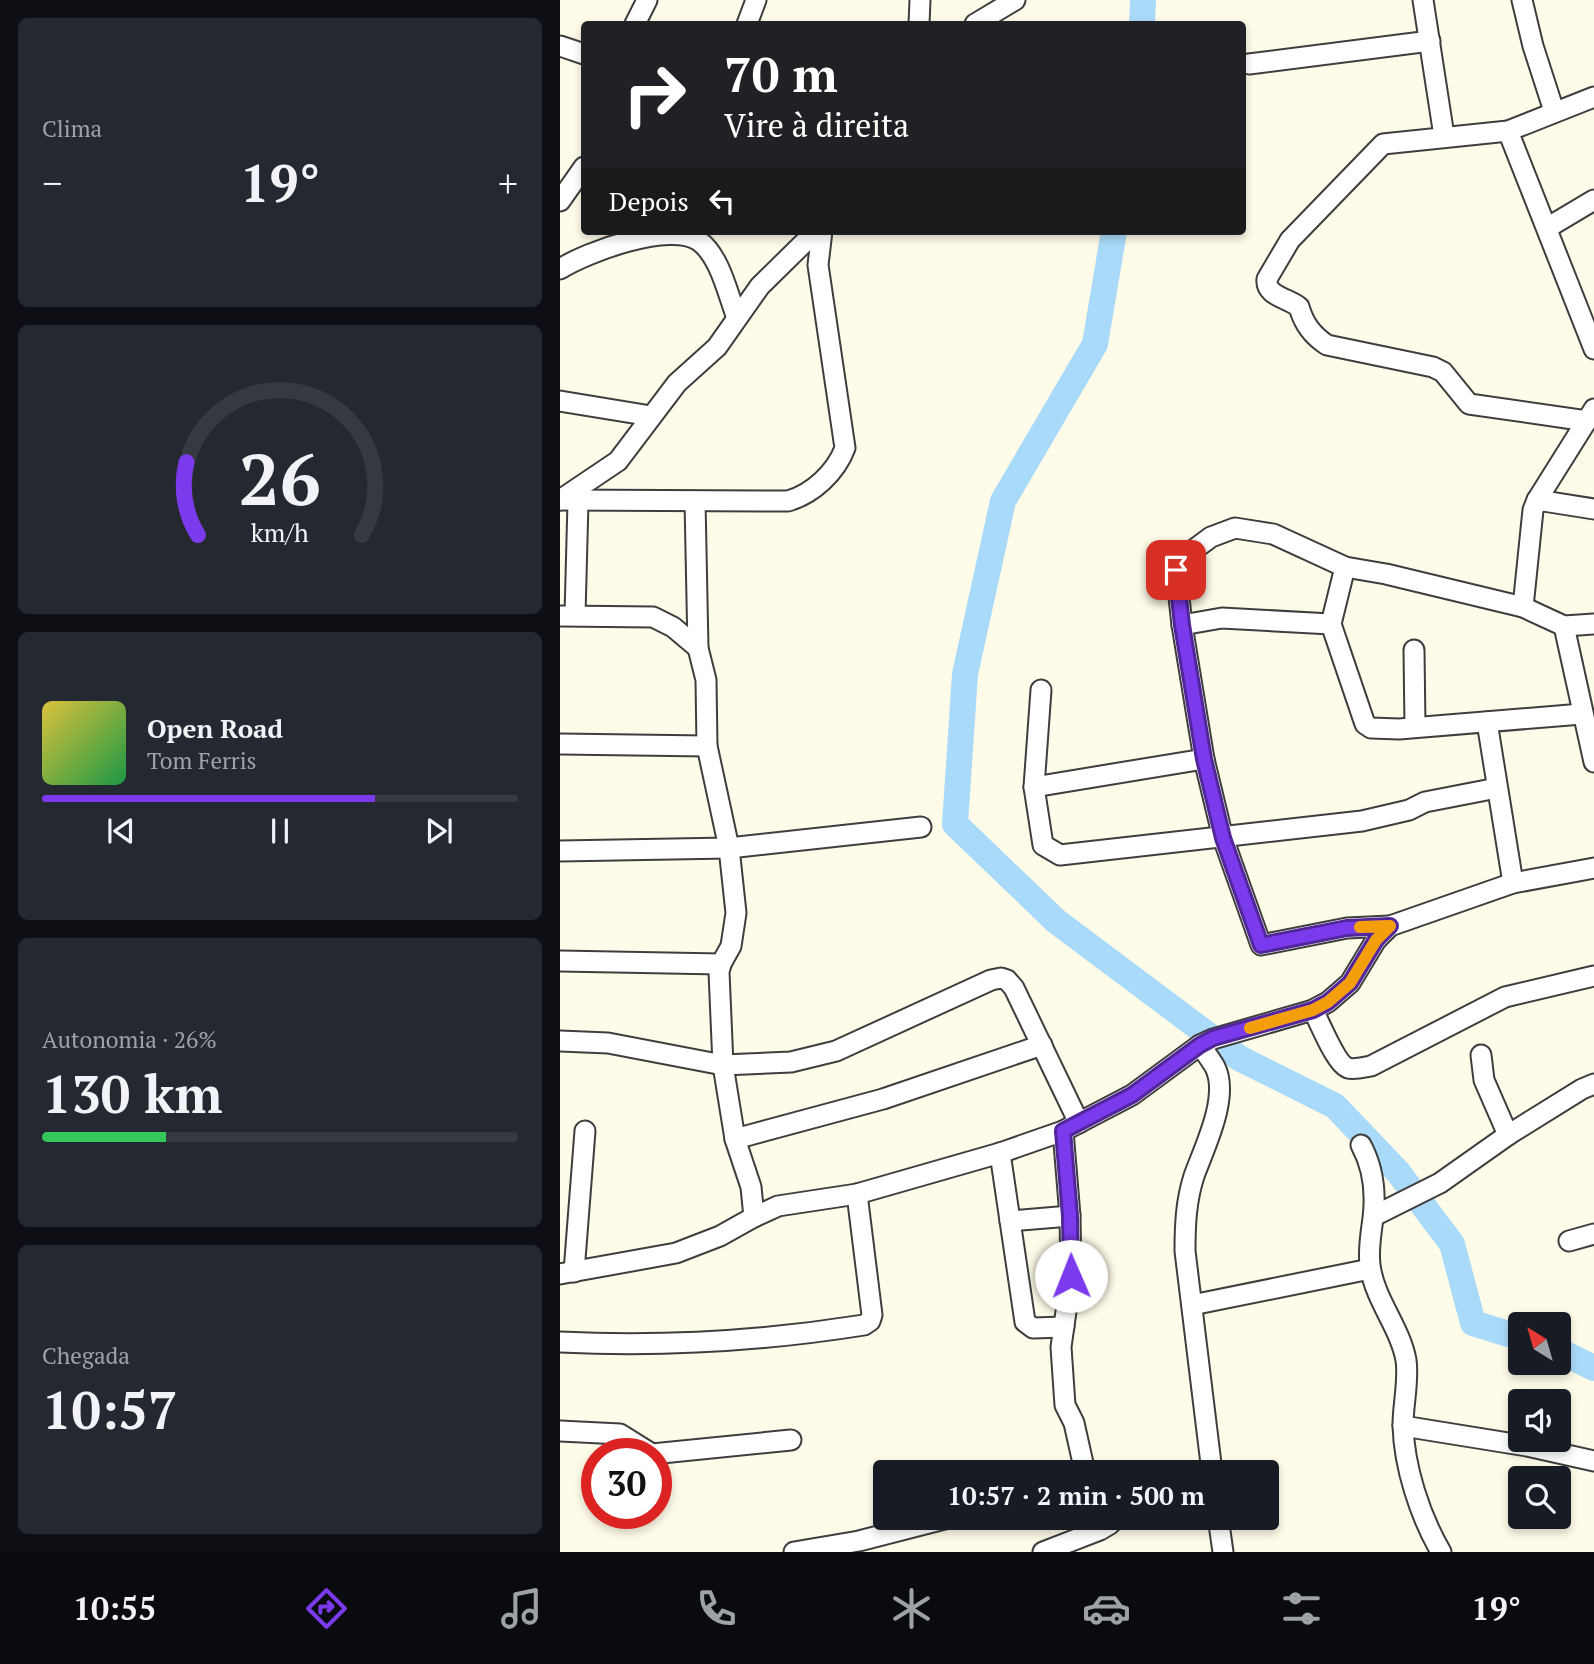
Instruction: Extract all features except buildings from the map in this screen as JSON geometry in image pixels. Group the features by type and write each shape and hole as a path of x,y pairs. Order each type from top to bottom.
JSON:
{"street":[{"path":"636,21 647,0"},
{"path":"748,21 756,0"},
{"path":"919,21 920,0"},
{"path":"980,21 1015,0"},
{"path":"1423,0 1444,136"},
{"path":"1522,0 1533,46 1554,111"},
{"path":"1249,64 1430,41"},
{"path":"560,46 581,53"},
{"path":"1523,607 1531,520 1537,500 1590,415 1469,404 1443,372 1433,367 1327,345 1315,337 1303,320 1299,307 1270,291 1266,285 1290,240 1383,144 1508,131 1594,97"},
{"path":"1508,131 1547,228 1588,316 1594,349"},
{"path":"560,201 581,171"},
{"path":"1547,228 1594,200"},
{"path":"560,269 575,260 653,235 705,236 737,318"},
{"path":"566,500 788,501 802,497 828,475 840,460 845,448 818,265 822,235"},
{"path":"566,500 618,461 677,383 717,347 796,240"},
{"path":"560,401 651,416"},
{"path":"566,500 568,615 653,617 673,627 698,648"},
{"path":"1537,500 1594,509"},
{"path":"695,501 698,648 706,680 707,746 729,848 736,913 731,946 721,964 723,1065 735,1139 751,1187 754,1217"},
{"path":"1594,624 1564,626 1523,607 1386,574 1345,567 1273,534 1235,528 1211,537 1188,554 1176,570 1182,625 1204,759 1223,838 1261,945 1347,928 1390,926 1513,883 1594,868"},
{"path":"1345,567 1331,624 1365,724 1371,728 1582,714"},
{"path":"1182,625 1222,618 1331,624"},
{"path":"1564,626 1594,762"},
{"path":"1414,650 1415,727"},
{"path":"1041,690 1034,787 1043,845 1060,855 1362,821 1409,810 1425,802 1497,788"},
{"path":"1487,722 1513,883"},
{"path":"560,744 707,746"},
{"path":"1034,787 1204,759"},
{"path":"560,850 729,848 921,827"},
{"path":"585,1131 564,1274 676,1253 720,1236 778,1206 857,1194 1000,1153 1071,1127 1132,1095 1213,1038 1313,1010 1328,1002 1350,983 1376,940 1390,926"},
{"path":"560,961 721,964"},
{"path":"1313,1010 1340,1062 1348,1068 1359,1068 1371,1066 1505,997 1594,976"},
{"path":"560,1041 608,1043 723,1065 791,1062 836,1051 983,983 1000,978 1007,979 1042,1045 1071,1127 1071,1276 1061,1347 1065,1405 1074,1423 1083,1460"},
{"path":"735,1139 883,1099 1042,1045"},
{"path":"1200,1045 1216,1068 1219,1084 1214,1125 1194,1178 1185,1214 1185,1251 1211,1460"},
{"path":"1480,1055 1484,1080 1508,1135"},
{"path":"1374,1216 1440,1183 1508,1135 1594,1084"},
{"path":"1362,1145 1371,1169 1374,1216 1369,1241 1370,1269 1400,1339 1406,1363 1403,1426 1413,1488 1422,1515 1441,1552"},
{"path":"1000,1153 1025,1322 1033,1328 1064,1327"},
{"path":"751,1187 778,1206"},
{"path":"560,1342 694,1343 792,1336 864,1325 870,1321 872,1315 857,1194"},
{"path":"1010,1221 1070,1216"},
{"path":"1569,1241 1594,1234"},
{"path":"1192,1305 1370,1269"},
{"path":"1403,1426 1527,1446 1594,1461"},
{"path":"560,1431 621,1434 652,1454 791,1440"},
{"path":"794,1552 859,1541 902,1530"},
{"path":"1043,1552 1100,1530"},
{"path":"1220,1530 1223,1552"}],"waterway":[{"path":"1142,21 1143,0"},
{"path":"1113,235 1095,344 1003,501 965,674 955,824 1056,921 1239,1058 1335,1106 1398,1172 1452,1244 1473,1323 1508,1334"},
{"path":"1572,1357 1594,1368"}],"slow traffic":[{"path":"1250,1028 1313,1010 1328,1002 1350,983 1376,940 1390,926 1360,927"}],"route":[{"path":"1071,1276 1070,1216 1063,1131 1132,1095 1213,1038 1313,1010 1328,1002 1350,983 1376,940 1390,926 1347,928 1261,945 1223,838 1204,759 1182,625 1176,570"}]}
